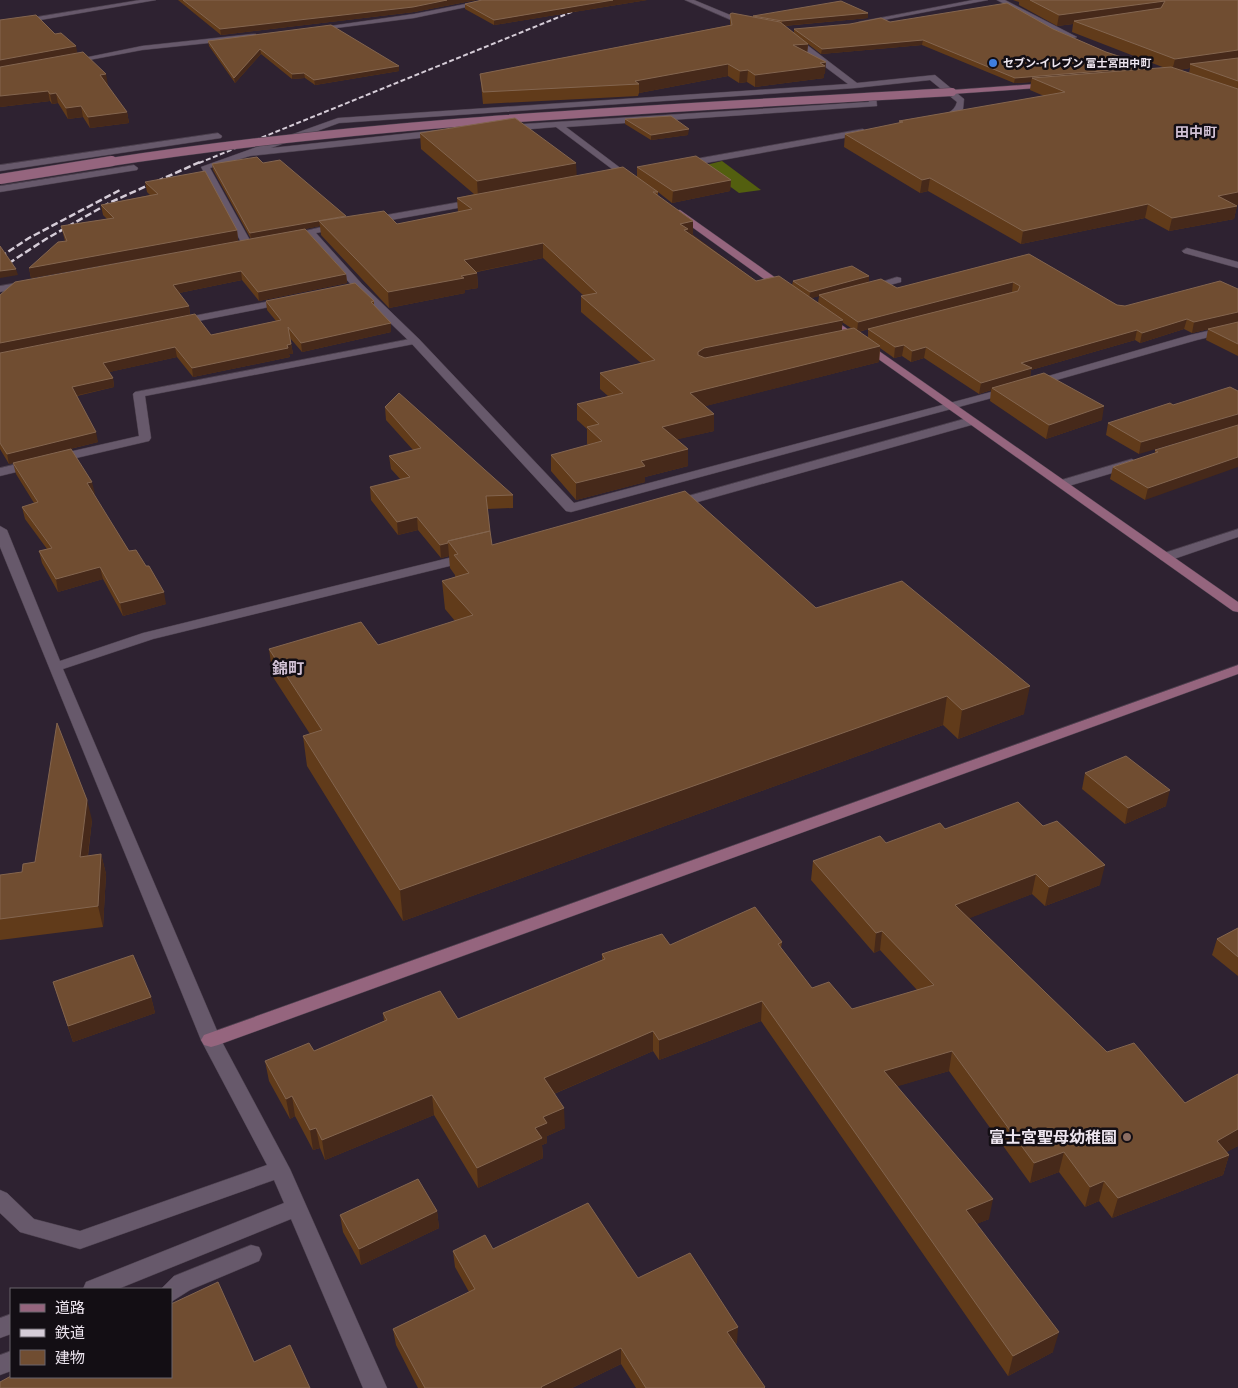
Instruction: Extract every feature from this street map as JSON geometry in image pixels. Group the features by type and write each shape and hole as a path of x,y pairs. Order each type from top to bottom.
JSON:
{"street":[{"path":"0,25 153,0"},
{"path":"299,30 414,16 497,0"},
{"path":"688,0 741,23 758,26"},
{"path":"857,23 985,0"},
{"path":"1000,0 1082,42"},
{"path":"1056,30 1075,27"},
{"path":"792,30 782,30 855,86"},
{"path":"63,62 142,48 260,35"},
{"path":"247,244 205,167 338,121 855,86 932,77 961,101 959,109 948,117 928,121"},
{"path":"0,179 166,153 380,128 1059,84"},
{"path":"249,153 457,131 874,104 872,96"},
{"path":"558,125 626,177"},
{"path":"673,166 870,131"},
{"path":"0,168 218,136"},
{"path":"0,189 134,168"},
{"path":"274,238 487,200"},
{"path":"664,203 798,298"},
{"path":"310,232 353,287 415,341 571,508 952,407 1194,337 1238,327"},
{"path":"1187,250 1238,265"},
{"path":"861,290 897,280"},
{"path":"0,289 38,282"},
{"path":"165,325 300,298"},
{"path":"814,309 1238,608"},
{"path":"835,342 873,333"},
{"path":"0,472 145,438 139,394 415,341"},
{"path":"665,506 971,421"},
{"path":"1062,484 1145,459"},
{"path":"0,530 55,667 211,1040 280,1169 375,1388"},
{"path":"1166,557 1238,533"},
{"path":"55,667 148,636 484,553"},
{"path":"211,1040 1238,669"},
{"path":"0,1199 27,1226 80,1240 280,1169"},
{"path":"96,1288 296,1208"},
{"path":"172,1291 182,1283 251,1254"}],"green space":[{"path":"722,161 761,190 739,193 702,166"}],"building":[{"path":"183,0 447,0 413,7 220,29"},
{"path":"482,0 613,0 494,20 465,4"},
{"path":"1030,0 1238,0 1238,50 1175,59 1074,21 1161,8 1165,1 1059,15"},
{"path":"841,1 868,13 782,21 753,16"},
{"path":"1007,3 1053,29 1106,52 1152,67 1015,78 923,40 822,49 794,29 850,24 881,18 890,22"},
{"path":"730,14 780,22 808,44 793,45 826,62 820,63 825,66 755,75 748,70 740,71 728,64 635,81 639,84 483,92 480,74 732,25"},
{"path":"36,15 55,34 61,33 76,46 0,60 0,20"},
{"path":"331,25 399,66 314,80 304,73 292,74 260,49 234,78 208,41"},
{"path":"83,52 106,74 100,75 127,112 88,117 81,106 66,108 56,93 50,94 48,91 0,96 0,67"},
{"path":"1238,58 1238,81 1190,64"},
{"path":"1171,67 1238,89 1238,192 1218,196 1237,206 1172,218 1148,204 1023,231 930,178 922,180 845,134 903,122 899,121 1065,92 1032,78"},
{"path":"671,116 689,129 651,135 625,119"},
{"path":"515,118 576,163 477,181 420,133"},
{"path":"696,156 731,180 673,191 637,167"},
{"path":"257,157 263,163 280,160 346,216 250,233 212,164"},
{"path":"623,167 658,192 653,192 693,221 680,224 688,229 684,230 756,281 779,276 843,320 704,348 698,352 698,355 705,358 854,328 880,346 690,393 714,414 662,427 688,449 641,461 645,466 576,483 551,455 602,441 587,427 599,424 577,404 623,393 600,373 655,360 581,296 597,293 543,243 464,260 477,273 461,276 464,278 388,292 319,221 384,211 397,224 472,209 457,198"},
{"path":"205,171 237,230 29,268 58,242 67,241 61,226 114,218 101,205 158,194 145,182"},
{"path":"305,229 346,274 258,292 241,271 173,285 189,306 0,343 0,295 15,282"},
{"path":"0,246 16,269 0,271"},
{"path":"1029,254 1117,305 1125,306 1220,281 1238,289 1238,312 1194,322 1187,319 1142,333 1137,330 1021,363 1032,368 981,383 926,347 912,351 904,345 895,347 868,329 1018,291 1020,286 1013,282 858,322 819,295 881,279 897,288"},
{"path":"852,266 869,276 810,292 793,281"},
{"path":"355,283 374,301 371,302 391,323 301,343 288,327 291,344 287,345 288,348 192,368 175,347 103,363 113,378 72,387 96,432 7,454 0,443 0,353 195,314 211,335 281,320 266,301"},
{"path":"1238,322 1238,344 1208,329"},
{"path":"1044,373 1104,406 1049,425 992,388"},
{"path":"1230,387 1238,391 1238,414 1141,442 1108,423 1170,403 1173,405"},
{"path":"399,393 513,495 486,496 490,531 448,541 448,543 440,545 417,517 397,522 370,487 410,477 389,456 421,448 385,407"},
{"path":"1238,425 1238,457 1148,488 1113,467 1158,452 1155,450"},
{"path":"71,449 92,482 87,483 129,551 136,550 146,566 149,566 164,592 120,603 100,567 56,579 39,551 52,548 22,507 38,502 13,463"},
{"path":"685,491 816,608 902,581 1030,686 962,710 947,696 400,890 303,736 322,730 269,649 361,622 378,645 473,615 442,581 469,573 454,555 458,554 448,541 490,531 492,545"},
{"path":"57,723 87,800 80,857 101,854 98,906 0,919 0,875 22,872 23,864 35,862"},
{"path":"1126,756 1170,790 1128,808 1085,773"},
{"path":"1018,802 1043,826 1057,821 1105,865 1049,887 1036,874 955,905 1107,1052 1134,1043 1185,1103 1238,1074 1238,1129 1217,1141 1229,1155 1118,1198 1104,1181 1090,1187 1064,1152 1034,1163 952,1051 884,1071 993,1199 966,1210 1059,1332 1013,1356 762,1001 659,1040 653,1031 544,1078 564,1108 543,1117 547,1123 535,1128 542,1138 477,1168 432,1095 322,1140 316,1128 310,1130 292,1096 286,1099 265,1061 309,1043 314,1051 387,1020 383,1013 440,991 458,1019 605,959 602,954 662,934 670,945 755,907 782,942 778,944 812,988 829,982 852,1009 934,985 882,931 876,933 813,861 880,836 886,843 940,823 945,829"},
{"path":"1238,928 1238,957 1217,939"},
{"path":"133,955 151,997 68,1026 53,982"},
{"path":"418,1179 437,1211 359,1249 340,1215"},
{"path":"588,1203 638,1278 690,1253 738,1327 727,1332 764,1388 646,1388 621,1348 542,1388 425,1388 393,1329 475,1289 453,1251 485,1235 493,1249"},
{"path":"218,1282 254,1362 290,1345 310,1388 0,1388 0,1382 10,1377 172,1378 172,1304"}],"railway":[{"path":"199,163 601,0"},
{"path":"0,269 46,239 111,202 202,161"},
{"path":"0,257 29,238 120,190"}],"place":[{"name":"セブン-イレブン 富士宮田中町","path":"993,63"},
{"name":"富士宮聖母幼稚園","path":"1127,1137"}],"district":[{"name":"田中町","path":"1196,132"},
{"name":"錦町","path":"288,668"}]}
